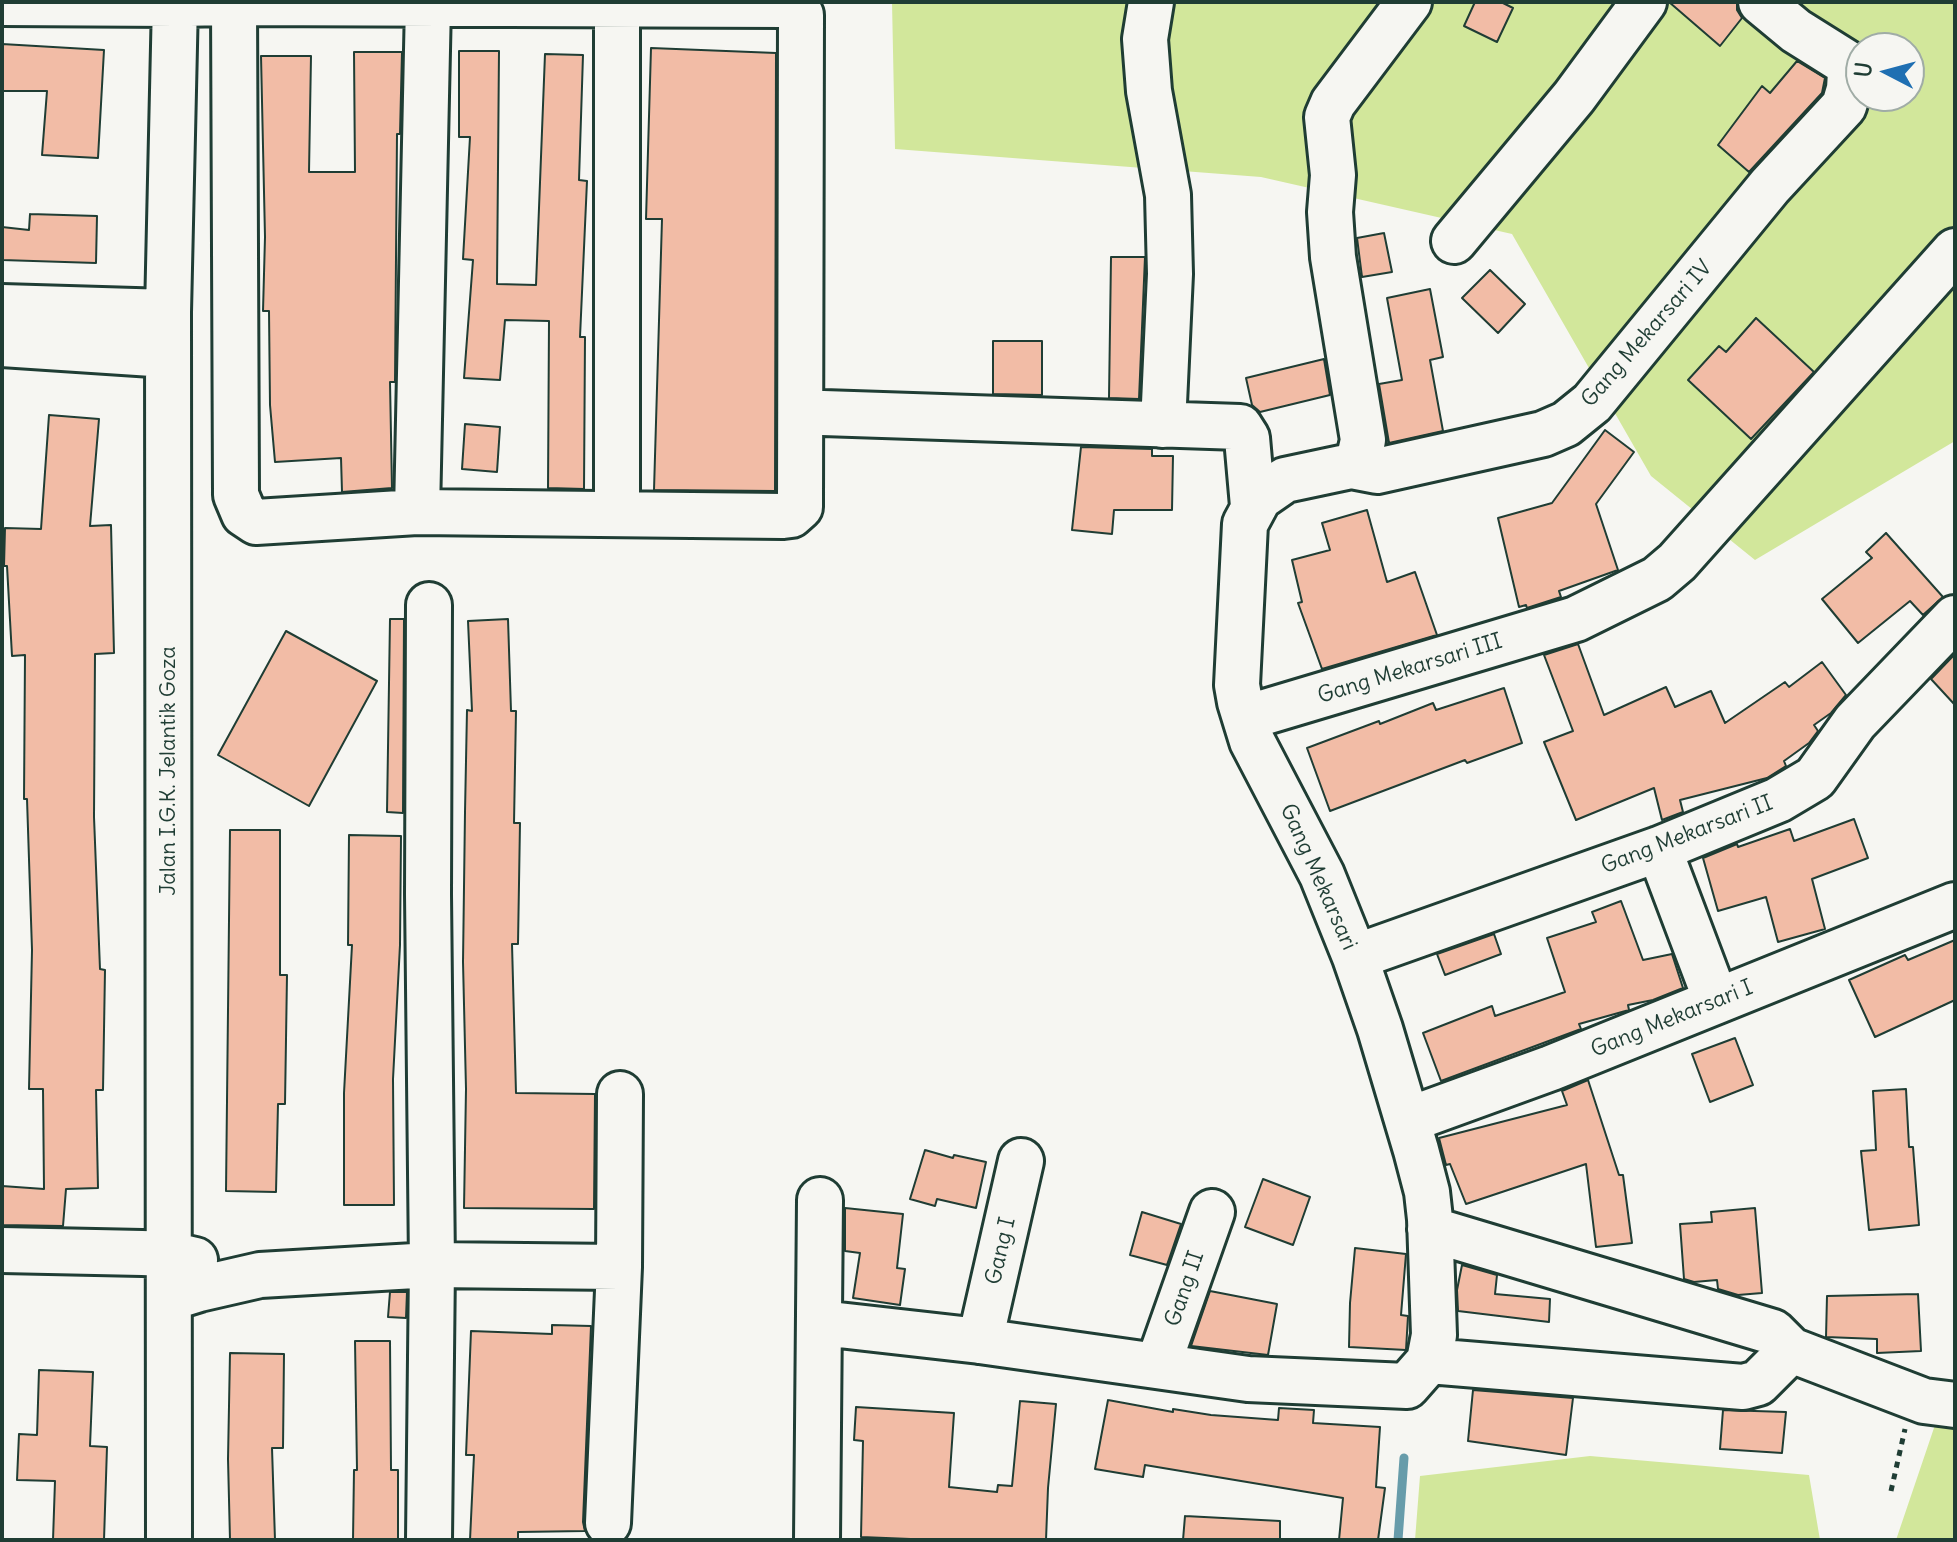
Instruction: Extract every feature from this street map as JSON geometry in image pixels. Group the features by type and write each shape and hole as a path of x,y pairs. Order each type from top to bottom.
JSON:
{"street":[{"path":"2,3 234,2 708,4 795,7 801,15 800,507 791,515 783,516 417,512 256,522 244,514 236,495 234,2"},
{"path":"823,413 1163,425 1170,274 1169,211 1149,91 1145,39 1151,2"},
{"path":"1357,467 1363,440 1333,257 1330,212 1333,175 1327,117 1333,103 1409,2"},
{"path":"1454,241 1574,97 1644,2"},
{"name":"Gang Mekarsari IV","path":"1248,520 1267,490 1285,480 1357,467 1377,471 1543,434 1566,424 1583,410 1670,310 1770,186 1844,106 1849,89 1847,63 1796,31 1761,2"},
{"name":"Jalan I.G.K. Jelantik Goza","path":"169,1540 168,312 175,3"},
{"path":"417,512 428,4"},
{"path":"617,5 617,514"},
{"name":"Gang Mekarsari III","path":"1245,718 1576,619 1657,579 1677,562 1955,251"},
{"path":"2,307 168,312"},
{"path":"2,344 168,355"},
{"name":"Gang Mekarsari","path":"1163,425 1240,427 1247,438 1248,520 1237,685 1245,718 1263,762 1322,875 1355,957 1408,1120 1427,1192 1430,1224 1434,1335 1429,1361"},
{"path":"429,605 432,1265 429,1540"},
{"name":"Gang Mekarsari II","path":"1355,957 1659,849 1778,800 1815,778 1855,722 1955,618"},
{"path":"1659,849 1716,1000"},
{"name":"Gang Mekarsari I","path":"1408,1120 1551,1068 1946,910"},
{"path":"608,1523 619,1267 620,1094"},
{"name":"Gang I","path":"980,1341 1021,1161"},
{"path":"817,1540 820,1200"},
{"name":"Gang II","path":"1158,1365 1212,1212"},
{"path":"1430,1224 1773,1332 1791,1350 1912,1396 1941,1405 1955,1405"},
{"path":"2,1250 169,1254 260,1275"},
{"path":"170,1298 260,1275 432,1265 619,1267"},
{"path":"821,1323 980,1341 1248,1379 1384,1387 1407,1386 1429,1361 1743,1387 1758,1383 1791,1350"}],"path":[{"path":"1891,1491 1912,1396"}],"green space":[{"path":"892,2 1955,2 1955,441 1755,560 1651,476 1512,234 1261,177 895,149"},
{"path":"1955,1419 1955,1540 1896,1540 1935,1425"},
{"path":"1590,1456 1809,1475 1820,1540 1415,1540 1420,1476"}],"building":[{"path":"1475,2 1501,2 1513,8 1497,42 1464,26"},
{"path":"1669,2 1737,2 1742,18 1720,46"},
{"path":"2,44 104,50 98,158 42,155 47,91 2,91"},
{"path":"651,48 776,53 775,491 654,490 662,219 646,219"},
{"path":"459,51 499,51 497,284 536,285 545,54 583,55 579,180 587,181 580,337 585,337 584,489 548,488 549,321 505,320 500,380 464,378 473,260 463,259 470,137 459,137"},
{"path":"354,52 402,52 400,134 397,134 395,382 390,382 392,488 342,492 341,458 275,462 270,405 269,311 263,311 265,237 261,56 311,56 309,172 355,172"},
{"path":"1797,61 1825,78 1822,93 1749,172 1718,145 1762,86 1770,93"},
{"path":"30,214 97,216 96,263 2,260 2,227 29,230"},
{"path":"1384,233 1392,272 1362,277 1357,238"},
{"path":"1111,257 1145,257 1139,399 1109,398"},
{"path":"1490,270 1525,304 1498,333 1462,298"},
{"path":"1430,289 1443,357 1430,360 1443,431 1389,443 1379,384 1402,380 1387,298"},
{"path":"1756,318 1814,372 1751,439 1688,380 1719,346 1726,352"},
{"path":"993,341 1042,341 1042,395 993,394"},
{"path":"1324,359 1330,395 1260,412 1252,405 1246,378"},
{"path":"49,415 99,419 90,526 111,525 114,653 95,654 94,817 100,969 105,970 103,1090 96,1090 98,1188 66,1189 63,1226 2,1225 2,1186 44,1189 43,1089 29,1089 32,950 27,799 24,799 25,655 12,656 7,566 4,566 5,528 41,529"},
{"path":"465,424 500,427 497,472 462,469"},
{"path":"1605,430 1634,452 1596,504 1618,570 1559,591 1561,597 1527,608 1526,605 1519,607 1498,518 1552,503"},
{"path":"1081,447 1152,449 1152,456 1173,456 1172,510 1114,510 1112,534 1072,530"},
{"path":"1367,510 1387,582 1415,572 1437,635 1322,669 1298,603 1302,602 1292,560 1330,550 1322,523"},
{"path":"1886,533 1943,597 1923,615 1910,601 1858,643 1822,599 1872,558 1866,552"},
{"path":"390,619 404,619 403,813 387,812"},
{"path":"508,619 511,711 516,711 514,823 520,823 518,944 512,944 516,1093 595,1094 594,1209 464,1208 465,812 467,710 472,711 468,621"},
{"path":"286,631 377,681 309,806 218,755"},
{"path":"1578,644 1604,715 1666,687 1675,707 1711,691 1725,723 1785,682 1789,687 1822,662 1846,695 1831,713 1814,725 1818,731 1809,743 1784,761 1786,766 1767,778 1680,800 1683,812 1662,820 1654,788 1576,820 1544,742 1573,731 1544,655"},
{"path":"1955,654 1955,705 1931,679"},
{"path":"1504,688 1522,743 1467,763 1465,760 1330,811 1307,748 1433,703 1436,710"},
{"path":"1854,819 1868,858 1812,879 1825,929 1778,942 1766,897 1718,911 1703,858 1737,844 1738,847 1790,829 1794,841"},
{"path":"230,830 280,830 280,975 287,975 285,1104 278,1104 276,1192 226,1191"},
{"path":"349,835 401,836 400,945 393,1079 394,1205 344,1205 344,1093 352,945 348,945"},
{"path":"1621,901 1643,960 1672,954 1683,988 1653,1000 1628,1005 1629,1010 1579,1024 1581,1029 1441,1081 1423,1033 1492,1006 1495,1016 1565,992 1547,938 1596,922 1592,912"},
{"path":"1494,934 1501,954 1445,975 1437,954"},
{"path":"1955,940 1955,1000 1875,1037 1849,980 1905,955 1908,960"},
{"path":"1735,1038 1753,1085 1710,1102 1692,1054"},
{"path":"1588,1080 1619,1175 1623,1175 1632,1243 1596,1247 1586,1164 1466,1204 1450,1164 1446,1165 1439,1138 1567,1105 1562,1091"},
{"path":"1906,1089 1909,1147 1913,1147 1919,1225 1869,1230 1861,1151 1876,1150 1873,1091"},
{"path":"925,1150 953,1158 954,1155 986,1162 976,1208 937,1199 935,1206 910,1199"},
{"path":"1263,1179 1310,1197 1293,1245 1245,1227"},
{"path":"845,1208 903,1214 897,1268 905,1269 900,1305 853,1298 860,1253 845,1251"},
{"path":"1755,1208 1762,1293 1738,1295 1718,1289 1717,1280 1694,1282 1684,1279 1680,1224 1712,1222 1711,1212"},
{"path":"1142,1212 1181,1224 1167,1265 1130,1255"},
{"path":"1355,1248 1406,1254 1401,1315 1408,1316 1406,1350 1349,1347"},
{"path":"1462,1265 1497,1275 1495,1294 1550,1299 1549,1322 1458,1311 1457,1290"},
{"path":"1210,1291 1277,1304 1268,1355 1191,1346"},
{"path":"390,1292 407,1292 406,1318 388,1317"},
{"path":"1918,1294 1921,1351 1877,1353 1877,1339 1826,1337 1827,1296"},
{"path":"552,1325 591,1326 585,1531 518,1532 518,1540 470,1540 474,1455 466,1455 471,1331 552,1334"},
{"path":"355,1341 390,1341 391,1470 398,1470 398,1540 353,1540 354,1470 357,1470"},
{"path":"230,1353 284,1354 283,1448 272,1448 275,1540 230,1540"},
{"path":"39,1370 93,1372 90,1446 107,1447 104,1540 53,1540 55,1481 17,1480 19,1434 37,1435"},
{"path":"1473,1390 1573,1398 1566,1455 1468,1441"},
{"path":"1108,1400 1173,1412 1173,1409 1278,1420 1279,1408 1314,1410 1313,1423 1380,1427 1376,1487 1385,1488 1378,1540 1339,1540 1343,1498 1145,1465 1143,1477 1095,1469"},
{"path":"1020,1401 1056,1404 1046,1540 861,1537 863,1441 854,1440 856,1407 954,1413 949,1487 997,1492 998,1485 1012,1486"},
{"path":"1723,1410 1786,1412 1782,1453 1720,1449"},
{"path":"1185,1516 1280,1521 1280,1540 1183,1540"}],"waterway":[{"path":"1398,1540 1404,1458"}]}
